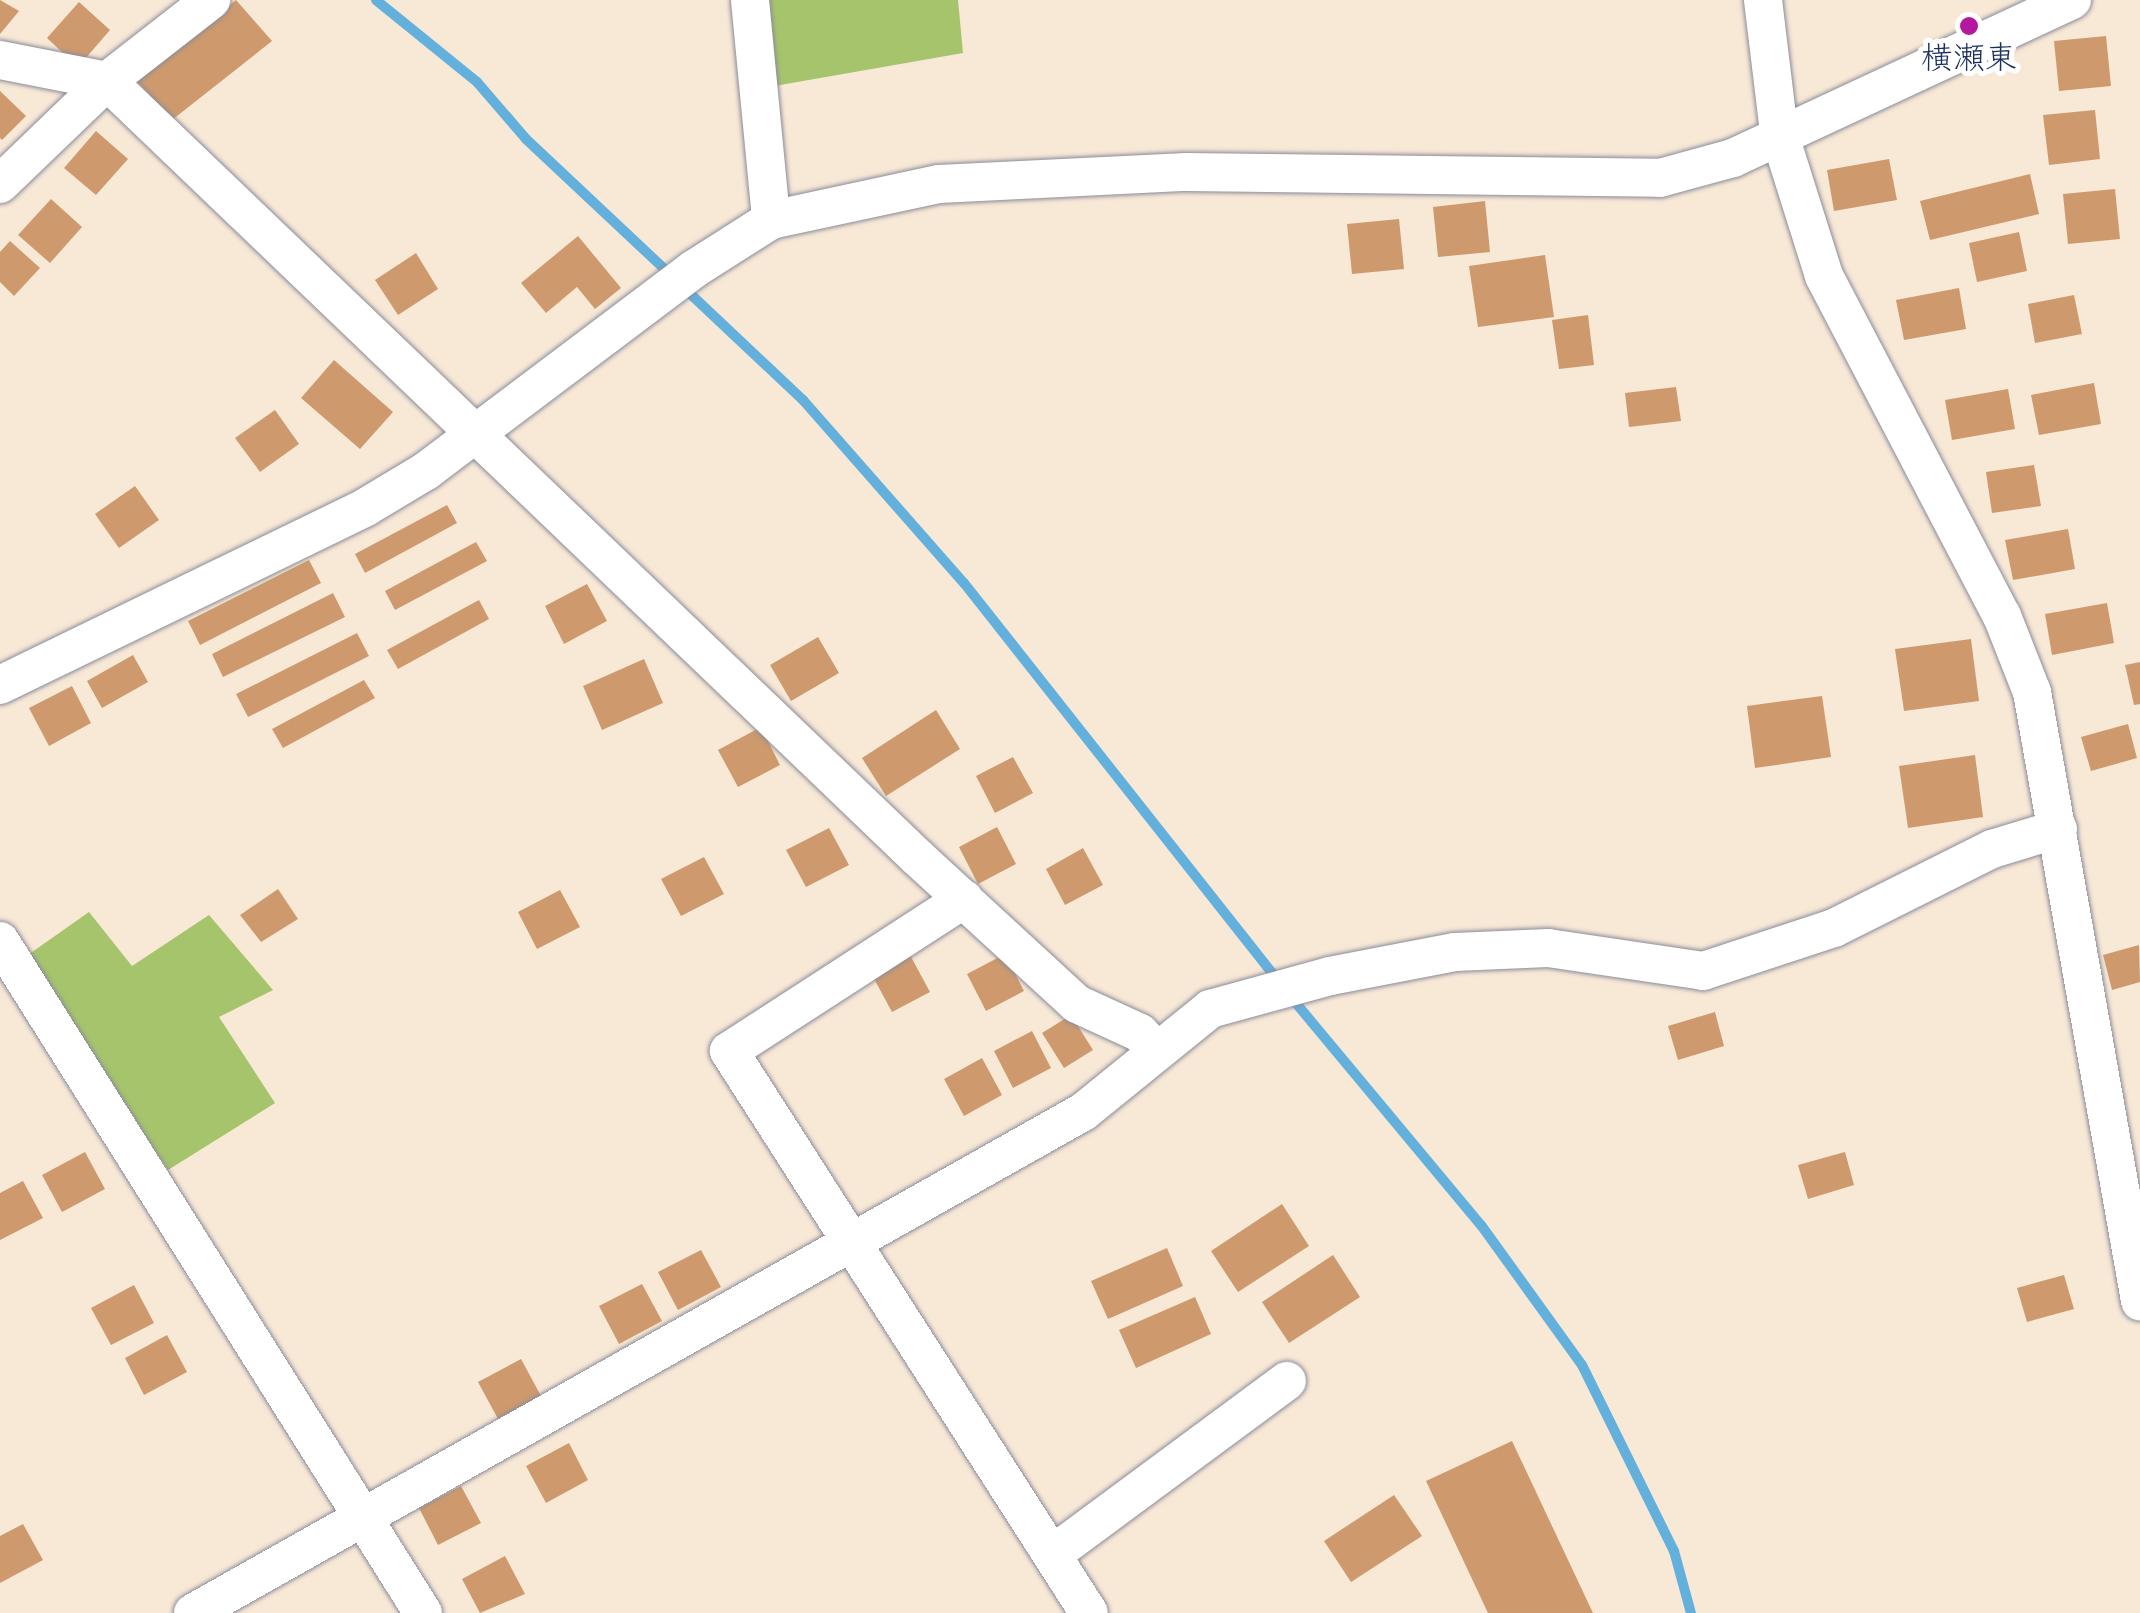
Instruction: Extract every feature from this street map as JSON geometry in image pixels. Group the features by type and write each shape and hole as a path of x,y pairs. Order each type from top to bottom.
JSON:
{"street":[{"path":"0,184 107,81 211,0"},
{"path":"750,0 771,220"},
{"path":"1763,0 1779,133 1824,276 2002,616 2032,692 2140,1302"},
{"path":"0,685 366,507 694,269 771,220 958,183 1188,172 1660,178 1733,158 1779,133 2072,0"},
{"path":"0,60 107,81 1077,1004 1140,1033 1155,1049"},
{"path":"193,1613 853,1245 1083,1112 1155,1049 1210,1009 1306,982 1455,952 1548,948 1703,971 1834,928 1992,849 2058,829"},
{"path":"964,899 728,1051 1054,1554 1088,1613"},
{"path":"0,941 423,1613"},
{"path":"1054,1554 1287,1381"}],"green space":[{"path":"756,0 958,0 963,53 763,88"},
{"path":"89,912 132,966 209,915 273,990 219,1017 275,1103 168,1170 25,957"}],"building":[{"path":"0,0 19,11 0,34"},
{"path":"236,0 272,41 172,120 135,79"},
{"path":"79,2 110,30 78,67 47,38"},
{"path":"2106,36 2111,86 2059,91 2054,41"},
{"path":"0,91 26,116 2,140 0,138"},
{"path":"2095,110 2100,159 2049,165 2043,115"},
{"path":"96,131 128,159 96,195 64,168"},
{"path":"1889,159 1897,200 1834,211 1827,170"},
{"path":"2030,174 2039,214 1930,240 1920,201"},
{"path":"2115,189 2120,239 2068,244 2063,194"},
{"path":"51,199 82,227 50,263 18,235"},
{"path":"1485,201 1490,252 1438,257 1433,207"},
{"path":"1399,219 1404,269 1352,274 1347,224"},
{"path":"2019,232 2027,271 1977,282 1969,243"},
{"path":"578,236 621,288 595,309 577,287 546,313 521,283"},
{"path":"10,241 40,268 14,296 0,282 0,252"},
{"path":"416,253 438,289 398,315 375,280"},
{"path":"1545,255 1554,317 1478,327 1469,266"},
{"path":"1959,288 1966,329 1904,340 1896,300"},
{"path":"2074,295 2082,334 2035,343 2028,304"},
{"path":"1588,315 1594,365 1559,369 1552,320"},
{"path":"334,360 393,412 360,449 301,398"},
{"path":"2094,383 2101,424 2039,435 2031,395"},
{"path":"1676,387 1681,421 1629,427 1625,393"},
{"path":"2008,389 2015,429 1952,440 1945,400"},
{"path":"275,410 299,444 260,472 235,438"},
{"path":"2034,465 2041,506 1992,513 1986,472"},
{"path":"135,486 159,520 119,548 95,514"},
{"path":"447,505 457,523 365,573 355,554"},
{"path":"2068,529 2075,569 2013,580 2005,540"},
{"path":"476,542 487,561 395,610 385,591"},
{"path":"309,560 321,583 200,645 188,621"},
{"path":"587,584 607,621 564,644 545,606"},
{"path":"333,593 345,617 223,677 212,654"},
{"path":"479,600 489,619 398,669 387,650"},
{"path":"2107,603 2114,643 2052,655 2045,614"},
{"path":"357,633 369,656 248,717 236,694"},
{"path":"818,637 839,673 791,701 770,665"},
{"path":"1971,639 1979,701 1904,711 1895,649"},
{"path":"133,655 148,682 102,708 87,681"},
{"path":"644,659 663,703 602,730 583,686"},
{"path":"2140,662 2140,704 2134,705 2125,665"},
{"path":"364,680 375,698 283,748 272,729"},
{"path":"72,686 91,723 49,746 29,708"},
{"path":"1822,696 1831,757 1755,768 1747,706"},
{"path":"936,710 960,749 886,796 862,758"},
{"path":"2128,724 2137,758 2091,771 2081,737"},
{"path":"761,727 780,765 738,787 718,750"},
{"path":"1975,755 1983,817 1908,828 1899,766"},
{"path":"1013,757 1033,793 995,813 976,776"},
{"path":"997,827 1016,864 978,884 959,847"},
{"path":"829,828 849,865 806,887 786,850"},
{"path":"1083,848 1103,885 1065,905 1046,869"},
{"path":"704,857 724,894 681,916 661,879"},
{"path":"278,889 298,919 261,942 240,915"},
{"path":"560,890 580,927 537,949 518,912"},
{"path":"2139,945 2140,982 2112,990 2103,955"},
{"path":"1005,954 1024,991 986,1011 967,974"},
{"path":"910,955 930,992 892,1012 872,975"},
{"path":"1715,1012 1724,1046 1678,1060 1668,1026"},
{"path":"1071,1015 1093,1050 1064,1068 1042,1033"},
{"path":"1032,1031 1051,1068 1013,1088 994,1051"},
{"path":"982,1058 1002,1095 964,1116 944,1079"},
{"path":"85,1152 105,1189 62,1212 42,1175"},
{"path":"1845,1152 1854,1185 1808,1199 1798,1165"},
{"path":"23,1181 43,1218 0,1240 0,1193"},
{"path":"1282,1204 1309,1246 1238,1292 1211,1251"},
{"path":"1167,1248 1183,1286 1108,1319 1091,1281"},
{"path":"701,1250 721,1287 678,1310 658,1272"},
{"path":"1333,1255 1360,1297 1289,1343 1262,1302"},
{"path":"2064,1275 2074,1309 2027,1322 2017,1288"},
{"path":"642,1284 662,1321 619,1344 599,1306"},
{"path":"134,1285 154,1323 111,1345 91,1308"},
{"path":"1195,1297 1211,1334 1136,1368 1119,1330"},
{"path":"167,1335 187,1372 144,1395 125,1358"},
{"path":"521,1359 541,1396 498,1419 478,1382"},
{"path":"1512,1441 1593,1613 1488,1613 1426,1481"},
{"path":"569,1443 588,1480 546,1503 526,1466"},
{"path":"461,1486 481,1523 438,1545 419,1508"},
{"path":"1394,1495 1422,1536 1351,1582 1324,1541"},
{"path":"23,1524 43,1560 0,1583 0,1536"},
{"path":"505,1556 525,1594 480,1613 462,1579"}],"waterway":[{"path":"376,0 477,82 526,139 671,275"},
{"path":"683,287 803,400 964,583 1280,983"},
{"path":"1290,996 1481,1225 1582,1365 1674,1551 1691,1613"}],"place":[{"name":"横瀬東","path":"1969,26"}]}
